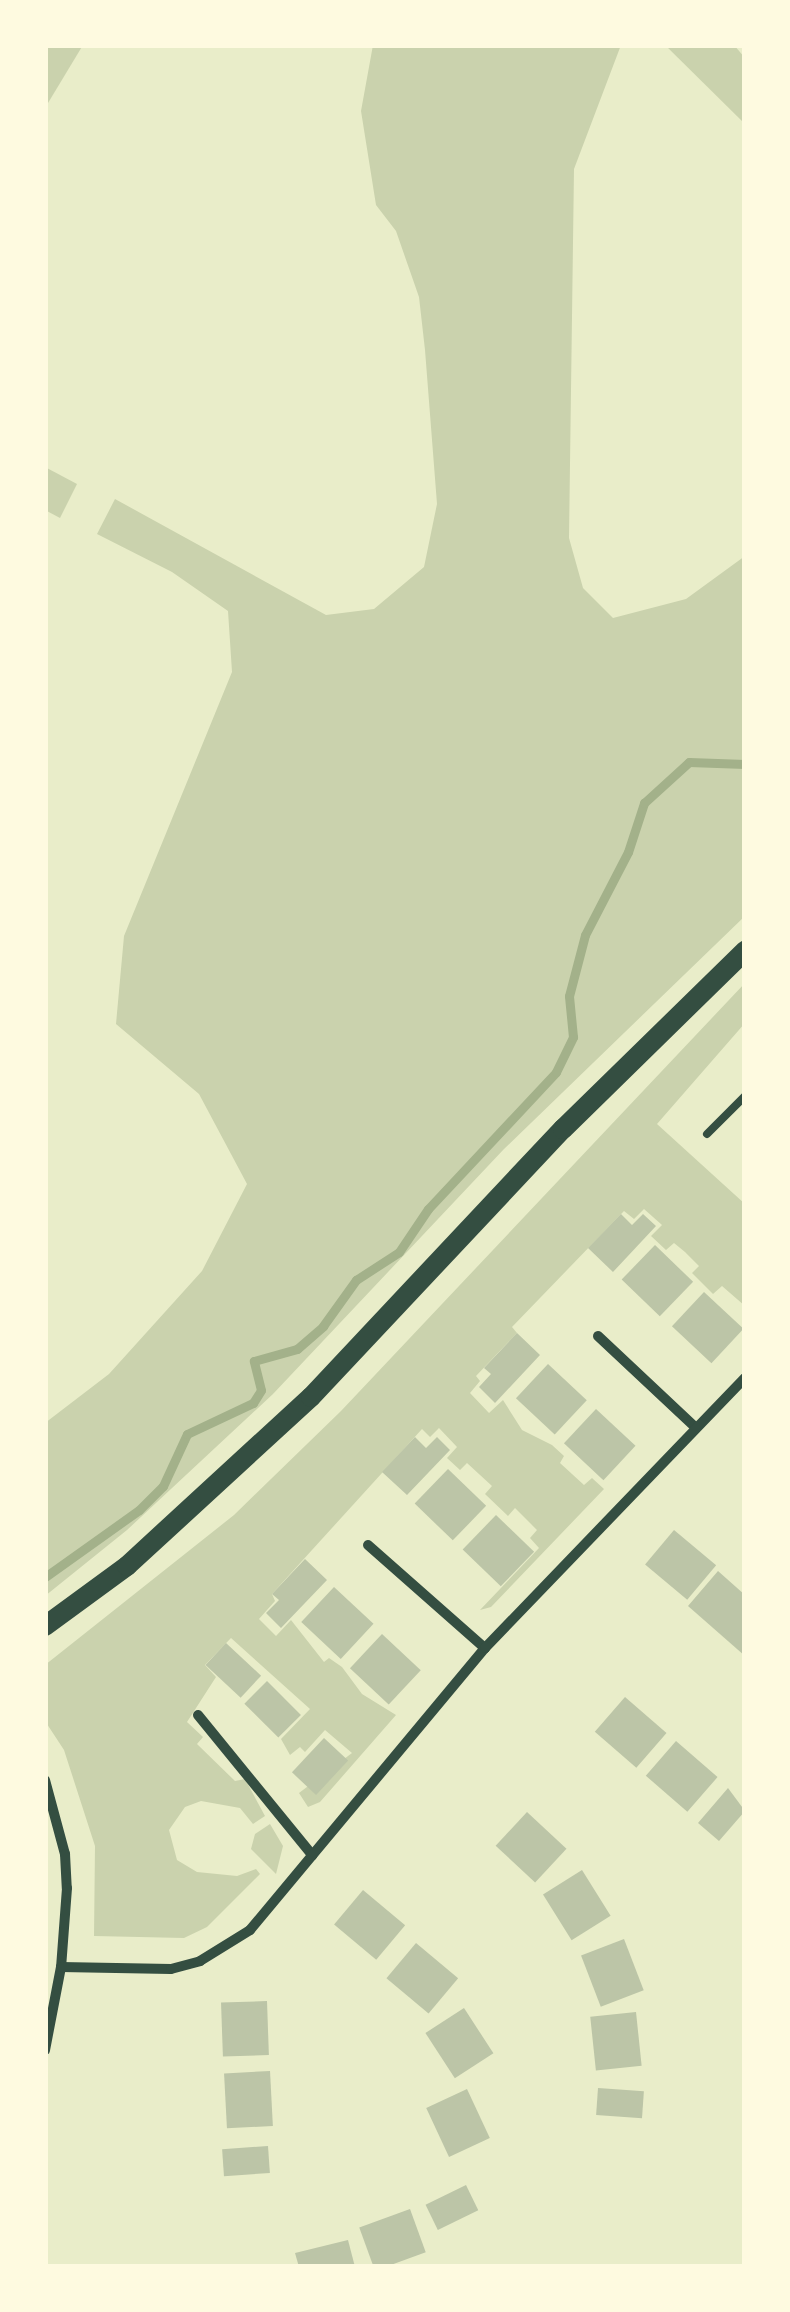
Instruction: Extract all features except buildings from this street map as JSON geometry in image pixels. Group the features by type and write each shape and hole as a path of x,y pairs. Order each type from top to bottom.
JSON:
{"main road":[{"path":"45,1626 127,1566 311,1397 563,1128 745,952"}],"street":[{"path":"598,1336 696,1428"},
{"path":"61,1968 139,1971 200,1962 250,1930 485,1648 745,1378"},
{"path":"368,1545 485,1648"},
{"path":"198,1715 312,1855"},
{"path":"45,1780 65,1854 61,1968 45,2050"}],"lane":[{"path":"707,1134 745,1096"}],"green space":[{"path":"45,45 83,45 45,108"},
{"path":"373,45 621,45 574,169 569,538 583,588 613,618 686,599 745,556 745,916 504,1149 273,1394 127,1530 45,1596 45,1423 109,1374 202,1271 247,1184 199,1094 116,1024 124,936 232,672 228,611 172,572 97,534 115,499 326,615 374,609 424,567 437,504 425,350 419,297 396,231 376,205 361,111"},
{"path":"665,45 734,45 745,58 745,124"},
{"path":"45,467 77,484 60,518 45,510"},
{"path":"745,983 745,1023 657,1124 745,1204 745,1306 722,1286 713,1294 692,1273 699,1266 685,1252 674,1243 666,1250 651,1236 662,1225 644,1209 634,1219 624,1211 512,1327 517,1333 476,1376 480,1381 470,1393 489,1413 503,1400 522,1430 552,1445 564,1456 560,1463 584,1485 592,1478 604,1489 491,1607 480,1610 539,1548 530,1538 537,1530 515,1508 508,1516 485,1494 492,1486 467,1463 460,1470 447,1458 457,1447 439,1428 430,1437 422,1429 272,1594 275,1601 259,1619 276,1636 291,1620 324,1662 329,1658 342,1667 362,1694 396,1715 320,1802 308,1807 299,1793 352,1753 325,1730 305,1752 300,1747 290,1755 281,1739 310,1709 231,1638 205,1665 216,1677 187,1722 203,1737 197,1744 235,1781 245,1779 265,1816 253,1824 240,1808 201,1801 185,1807 169,1830 177,1860 197,1872 237,1876 256,1869 260,1874 207,1927 184,1938 94,1936 95,1846 64,1750 45,1721 45,1665 234,1515 341,1411"},
{"path":"270,1824 283,1846 276,1874 251,1849 255,1834"}],"waterway":[{"path":"45,1577 139,1510 163,1486 187,1434 253,1403 261,1390 254,1361 297,1349 323,1326 356,1280 399,1252 428,1209 556,1072 573,1037 569,996 585,935 628,852 644,803 689,762 745,764"}]}
